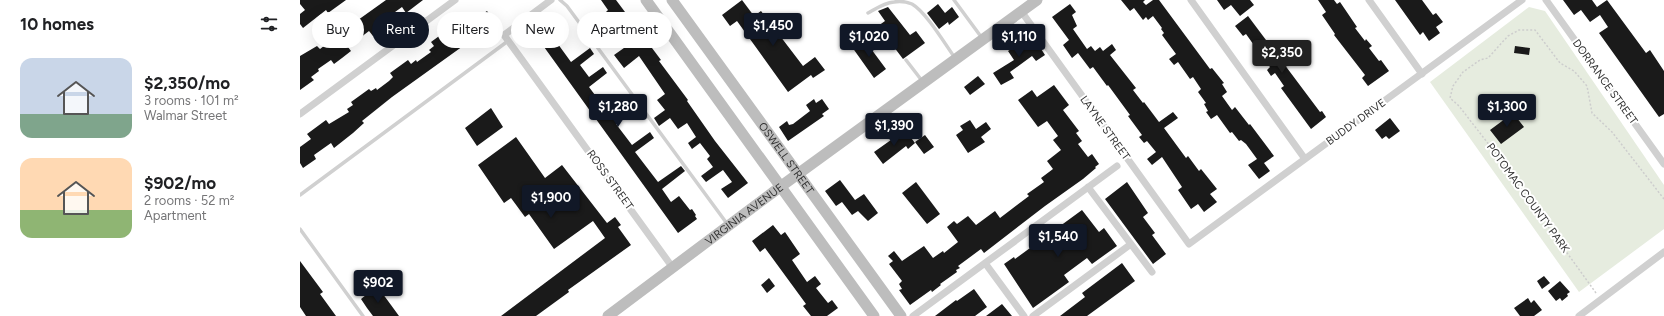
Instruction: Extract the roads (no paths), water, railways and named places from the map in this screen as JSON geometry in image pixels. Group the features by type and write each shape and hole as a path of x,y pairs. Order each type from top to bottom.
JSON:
{"main road":[{"name":"OSWELL STREET","path":"646,0 874,316"},
{"name":"OSWELL STREET","path":"672,0 901,316"},
{"name":"VIRGINIA AVENUE","path":"608,316 780,187 1037,0"}],"street":[{"path":"300,114 455,0"},
{"path":"507,38 551,0"},
{"path":"1190,0 1305,159"},
{"path":"1369,0 1422,74"},
{"name":"BUDDY DRIVE","path":"1189,244 1522,0"},
{"name":"DORRANCE STREET","path":"1546,0 1664,164"},
{"name":"LAYNE STREET","path":"1021,11 1189,244"},
{"name":"ROSS STREET","path":"507,38 672,268"},
{"path":"913,316 1117,166"},
{"path":"1088,187 1152,272"},
{"path":"1033,316 1131,244"},
{"path":"1579,316 1664,252"},
{"path":"985,263 1024,316"}],"lane":[{"path":"560,0 567,6 728,226"},
{"path":"954,0 983,39"},
{"path":"868,13 880,6 895,1 908,2 914,5 922,12 956,59"},
{"path":"300,195 507,38"},
{"path":"906,60 923,83"},
{"path":"300,229 363,316"}]}
